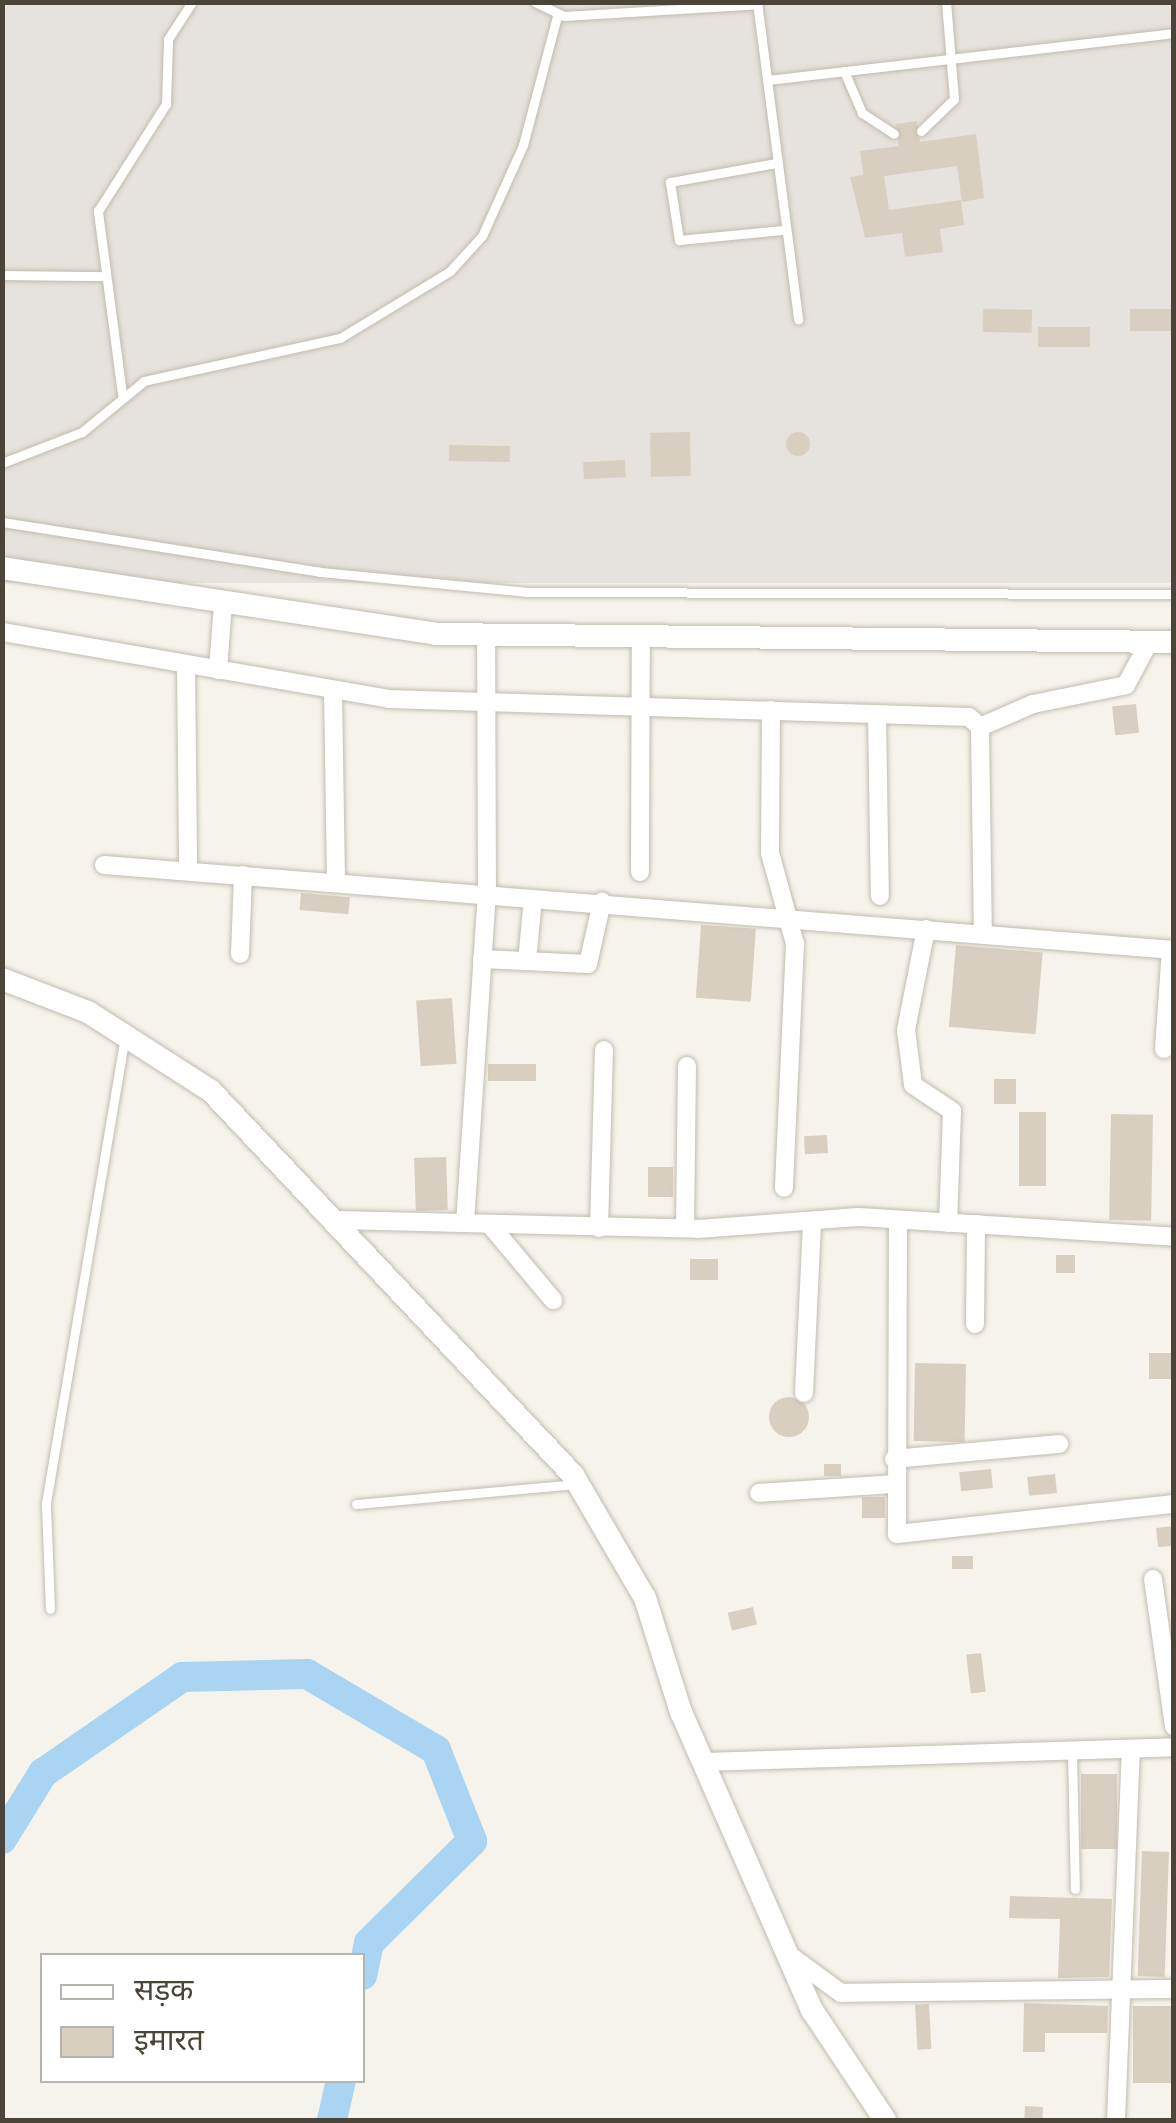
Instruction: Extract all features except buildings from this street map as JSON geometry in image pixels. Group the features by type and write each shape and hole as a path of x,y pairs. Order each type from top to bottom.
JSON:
{"street":[{"path":"2,568 222,604 486,635 1174,642"},
{"path":"218,670 222,604"},
{"path":"2,632 333,690 486,705 969,717 980,727 983,934"},
{"path":"465,1223 487,896 486,635"},
{"path":"640,872 641,639"},
{"path":"980,727 1033,704 1126,685 1149,642"},
{"path":"186,664 188,871"},
{"path":"333,690 336,881"},
{"path":"771,710 770,853 795,944 784,1188"},
{"path":"877,714 880,896"},
{"path":"104,865 1172,950 1164,1049"},
{"path":"240,954 244,874"},
{"path":"528,961 533,899"},
{"path":"482,959 592,962 602,902"},
{"path":"926,930 906,1030 913,1085 952,1111 948,1223"},
{"path":"2,979 125,1033 211,1090 339,1220 579,1483 644,1598 704,1762 782,1947 885,2120"},
{"path":"599,1228 604,1050"},
{"path":"685,1228 687,1066"},
{"path":"339,1220 599,1228 898,1221 1174,1237"},
{"path":"804,1393 812,1221"},
{"path":"898,1221 894,1459 901,1536 1174,1504"},
{"path":"975,1324 976,1224"},
{"path":"492,1226 554,1300"},
{"path":"894,1459 1059,1444"},
{"path":"759,1493 895,1484"},
{"path":"1153,1579 1174,1727"},
{"path":"704,1762 1174,1747"},
{"path":"1116,2120 1131,1749"},
{"path":"782,1947 841,1993 1174,1989"}],"lane":[{"path":"122,394 100,204 166,104 168,38 192,2"},
{"path":"535,2 557,16 758,3 783,230 798,319"},
{"path":"921,132 950,108 953,58 946,2"},
{"path":"2,463 82,432 122,394 229,358 340,338 469,256 524,145 557,16"},
{"path":"768,80 1174,33"},
{"path":"844,71 862,113 894,134"},
{"path":"776,163 676,174 672,200 678,240 783,230"},
{"path":"2,275 106,276"},
{"path":"2,522 320,572 526,592 1174,594"},
{"path":"50,1610 46,1503 106,1192 125,1033"},
{"path":"356,1504 579,1483"},
{"path":"1072,1751 1074,1889"}],"shaded area":[{"path":"3,3 1173,3 1173,583 3,583"}],"waterway":[{"path":"2,1839 43,1773 182,1677 307,1674 436,1750 472,1841 369,1943 365,1961"},
{"path":"332,2120 340,2083"}]}
